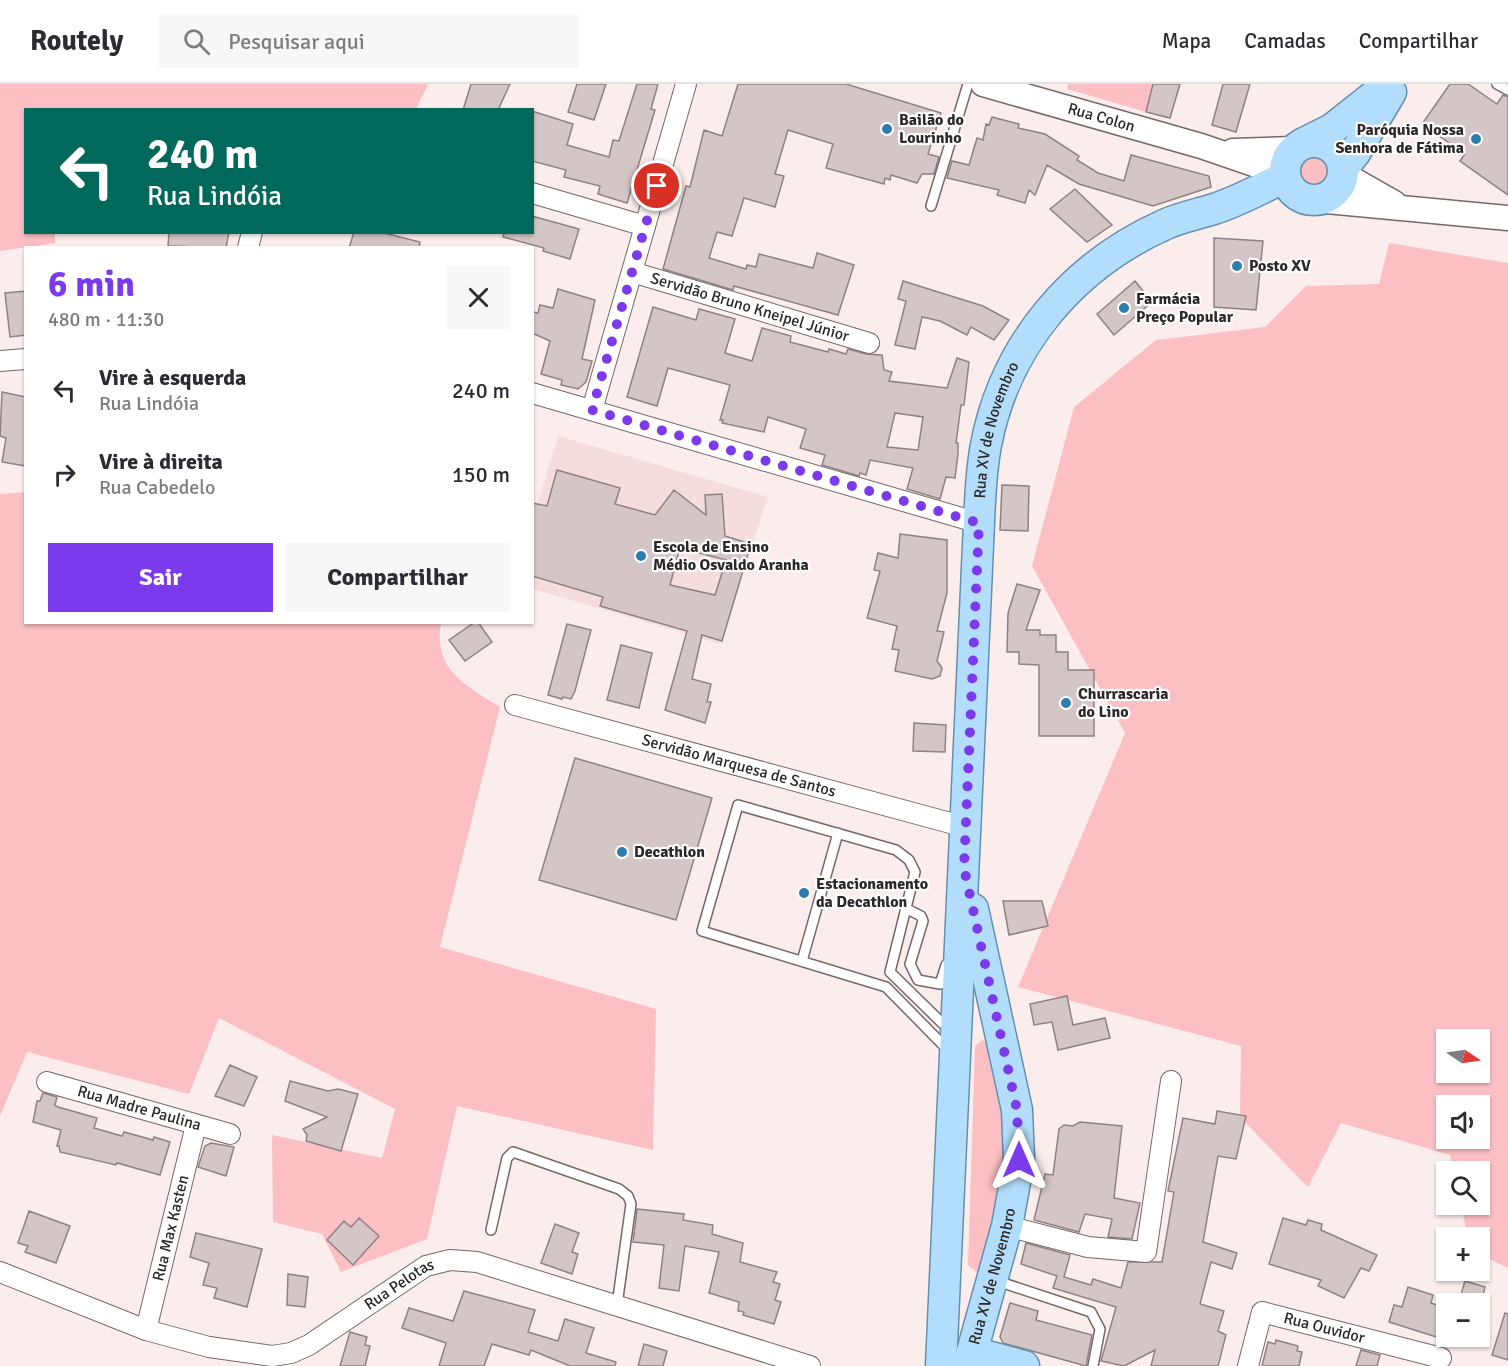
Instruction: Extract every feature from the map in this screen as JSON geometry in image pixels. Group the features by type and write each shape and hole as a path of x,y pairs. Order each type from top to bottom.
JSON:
{"main road":[{"name":"Rua XV de Novembro","path":"1216,208 1292,161 1389,84"},
{"path":"1343,171 1336,153 1321,142 1292,161 1292,190 1312,200 1332,194 1338,187 1343,171 1396,84"},
{"name":"Rua XV de Novembro","path":"941,1366 948,1266 979,523 982,479 993,418 1014,363 1040,319 1063,295 1117,252 1167,224 1216,208 1312,200"},
{"name":"Rua XV de Novembro","path":"964,868 1005,1056 1019,1133 1019,1160 1007,1226 970,1359"},
{"path":"957,1028 982,1031 994,1038 1005,1056"},
{"path":"948,1266 969,1289 976,1291 992,1280"},
{"path":"970,1359 1024,1366"}],"street":[{"path":"592,410 686,84"},
{"name":"Rua Colon","path":"983,84 1219,152 1292,161"},
{"path":"1343,171 1404,208"},
{"path":"534,194 645,226"},
{"path":"1312,200 1508,218"},
{"name":"Servidão Bruno Kneipel Júnior","path":"632,272 870,343"},
{"path":"0,361 24,358"},
{"path":"534,394 979,523"},
{"name":"Servidão Marquesa de Santos","path":"515,705 965,827"},
{"path":"1007,1226 1088,1247 1146,1252 1171,1081"},
{"name":"Rua Madre Paulina","path":"47,1082 230,1134"},
{"name":"Rua Max Kasten","path":"146,1330 196,1125"},
{"name":"Rua Pelotas","path":"0,1272 146,1330 238,1353 272,1356 291,1353 309,1345 417,1272 450,1260 502,1268 810,1366"},
{"name":"Rua Ouvidor","path":"1248,1366 1262,1312 1441,1358"}],"lane":[{"path":"931,206 968,84"},
{"path":"1497,84 1508,90"},
{"path":"956,1058 886,987 702,931 738,805 896,850 909,860 915,872 890,972 942,1023 957,1028"},
{"path":"802,961 838,833"},
{"path":"907,909 921,916 923,921 910,964 911,971 918,980 934,985 942,981 962,914"},
{"path":"491,1230 507,1158 513,1152 619,1189 628,1196 631,1204 616,1305"},
{"path":"992,1280 1091,1312 1100,1329 1093,1366"}],"shaded area":[{"path":"0,84 428,84 416,108 24,108 24,234 55,234 55,243 0,251"},
{"path":"1068,84 1153,84 1146,112 1067,89"},
{"path":"1316,153 1327,158 1332,169 1327,180 1316,185 1305,180 1300,169 1305,158"},
{"path":"1389,243 1508,263 1508,1268 1490,1259 1490,1227 1466,1227 1463,1215 1490,1215 1490,1161 1451,1161 1450,1155 1341,1123 1308,1187 1240,1117 1241,1046 1018,987 1125,733 1032,566 1074,407 1156,340 1265,327 1306,286 1379,284"},
{"name":"Escola de Ensino Médio Osvaldo Aranha","path":"558,436 768,497 720,644 534,589 534,515"},
{"path":"24,492 24,624 441,624 442,653 454,674 500,707 440,947 656,1009 653,1150 457,1106 427,1239 341,1272 322,1234 273,1222 272,1135 382,1158 395,1109 219,1018 189,1094 27,1052 0,1116 0,494"},
{"path":"982,1040 987,1042 1013,1148 982,1271 976,1272 968,1265 975,1046"}],"building":[{"path":"471,84 510,84 499,108 464,108"},
{"path":"577,84 606,84 594,120 568,112"},
{"path":"637,84 658,84 651,109 655,110 627,203 598,194 600,186 564,177 566,170 534,162 534,112 573,124 567,145 609,157 613,140 619,141"},
{"path":"738,84 846,84 941,113 928,154 939,157 934,174 922,174 917,183 891,175 890,180 885,178 884,184 826,168 833,144 788,130 775,174 784,176 775,207 744,198 732,236 717,232 709,258 746,269 747,265 756,267 759,254 813,268 817,253 854,265 838,315 734,286 733,290 663,269 686,186 690,187 704,130 722,136"},
{"path":"1153,84 1180,84 1170,118 1146,112"},
{"path":"1223,84 1250,84 1236,132 1212,125"},
{"name":"Paróquia Nossa Senhora de Fátima","path":"1450,84 1468,84 1497,104 1503,95 1508,97 1508,195 1460,161 1465,154 1422,124"},
{"path":"992,117 1019,124 1018,128 1045,134 1079,156 1077,160 1098,173 1124,181 1131,155 1209,176 1211,187 1153,206 1079,184 1047,165 1035,195 1029,190 1025,203 997,195 999,190 947,178 952,161 969,165 977,138 983,140 986,124 989,125"},
{"path":"1075,189 1112,225 1087,242 1050,209"},
{"path":"534,217 579,229 570,259 543,251 544,248 503,237 504,234 534,234"},
{"path":"169,234 229,234 226,246 168,246"},
{"path":"353,234 388,234 420,242 419,246 350,246"},
{"name":"Posto XV","path":"1214,238 1263,241 1256,310 1214,307"},
{"path":"903,281 983,306 1009,320 994,340 971,327 967,335 940,321 922,317 915,349 895,345 906,301 898,299"},
{"name":"Farmácia Preço Popular","path":"1135,281 1152,302 1114,335 1097,314"},
{"path":"558,289 595,300 582,359 592,361 586,382 578,389 561,385 562,380 541,374 550,341 534,334 534,312 538,313 540,305 553,308"},
{"path":"24,291 24,335 10,337 5,293"},
{"path":"653,307 696,320 699,309 735,319 725,353 752,361 762,328 791,336 790,342 828,352 829,349 846,354 848,349 882,355 884,370 892,372 889,381 947,388 957,358 969,362 964,405 961,405 956,443 958,443 958,454 955,478 946,477 940,499 907,489 913,468 870,460 866,475 860,473 859,476 822,465 825,455 800,448 806,429 768,417 764,432 722,423 723,420 720,420 730,385 668,368 657,406 627,397","holes":["895,413 923,417 918,450 887,447"]},
{"path":"2,392 24,397 24,466 2,462 6,438 0,436"},
{"name":"Escola de Ensino Médio Osvaldo Aranha","path":"557,470 620,488 615,504 655,515 674,490 706,515 705,495 722,494 725,536 751,544 722,641 702,635 692,679 711,684 707,702 711,702 705,723 665,710 687,631 600,606 603,597 534,577 534,503 547,506","holes":["680,548 726,560 715,595 670,585"]},
{"path":"1002,485 1029,486 1028,531 1000,530"},
{"path":"900,534 947,540 947,593 937,631 944,632 937,661 942,668 940,676 932,679 895,671 899,650 892,649 897,626 867,618 880,571 874,570 878,553 898,558"},
{"path":"1017,584 1040,590 1026,630 1040,630 1040,635 1056,635 1056,652 1068,652 1068,670 1094,670 1094,736 1039,736 1039,665 1019,664 1019,652 1007,652 1008,613"},
{"path":"472,624 479,624 492,642 465,661 449,640"},
{"path":"567,624 591,630 575,691 571,699 563,697 562,699 548,695"},
{"path":"621,645 652,653 639,708 607,700"},
{"path":"914,723 946,725 945,752 913,751"},
{"name":"Decathlon","path":"575,758 712,798 676,920 539,880"},
{"path":"1003,901 1042,901 1048,926 1009,935"},
{"path":"1067,996 1073,1025 1105,1018 1110,1038 1058,1050 1052,1022 1034,1025 1030,1004"},
{"path":"230,1065 257,1077 244,1106 215,1096"},
{"path":"290,1081 328,1091 338,1089 358,1094 341,1151 306,1141 307,1135 303,1129 327,1117 285,1101"},
{"path":"43,1093 57,1097 55,1105 58,1107 97,1118 94,1128 122,1136 124,1132 170,1142 160,1175 117,1163 116,1165 60,1152 57,1146 61,1130 33,1122 37,1101 40,1101"},
{"path":"1217,1111 1246,1116 1236,1159 1218,1156 1203,1242 1237,1253 1232,1269 1211,1262 1200,1304 1224,1311 1218,1331 1226,1335 1218,1366 1151,1366 1155,1350 1124,1366 1101,1361 1116,1307 1053,1288 1057,1276 1021,1264 1026,1243 1070,1255 1064,1277 1091,1285 1093,1279 1121,1288 1128,1262 1162,1262 1174,1192 1168,1191 1183,1118 1215,1124"},
{"path":"1080,1122 1122,1126 1114,1198 1140,1203 1132,1239 1108,1237 1112,1219 1085,1214 1079,1232 1034,1220 1045,1174 1053,1175 1059,1129 1064,1125 1073,1126"},
{"path":"211,1143 234,1147 226,1176 198,1167 205,1146"},
{"path":"637,1209 684,1214 683,1220 713,1225 712,1234 743,1243 740,1262 777,1272 773,1282 780,1284 775,1300 781,1302 774,1324 743,1315 744,1312 738,1311 739,1302 709,1293 719,1252 685,1246 679,1291 659,1288 664,1245 633,1242"},
{"path":"29,1211 70,1226 56,1263 25,1252 28,1246 18,1243"},
{"path":"359,1218 379,1236 353,1265 327,1240 344,1221 351,1227"},
{"path":"1283,1218 1306,1225 1308,1220 1322,1224 1321,1230 1377,1255 1369,1271 1361,1268 1344,1298 1318,1286 1321,1280 1269,1264"},
{"path":"555,1224 579,1233 572,1252 578,1254 572,1274 541,1263"},
{"path":"196,1233 262,1249 247,1307 214,1298 217,1288 203,1285 209,1263 190,1257"},
{"path":"288,1274 308,1277 305,1307 287,1305"},
{"path":"1465,1281 1485,1287 1484,1293 1461,1293"},
{"path":"1408,1287 1433,1295 1431,1303 1436,1305 1436,1337 1389,1322 1394,1305 1402,1307"},
{"path":"464,1291 535,1310 528,1332 558,1341 565,1319 594,1328 586,1353 616,1362 615,1366 570,1366 531,1350 529,1355 492,1344 484,1366 439,1366 446,1343 402,1328 409,1308 453,1321"},
{"path":"1010,1303 1038,1311 1036,1320 1092,1335 1086,1366 1003,1343 1000,1337"},
{"path":"1505,1313 1508,1314 1508,1360 1492,1355"},
{"path":"350,1332 367,1337 365,1345 370,1346 365,1366 340,1366"},
{"path":"1276,1340 1298,1346 1297,1351 1302,1352 1299,1366 1262,1366 1268,1342 1275,1344"},
{"path":"644,1344 667,1351 663,1366 638,1366"},
{"path":"1361,1350 1380,1355 1377,1366 1356,1366"}],"place":[{"name":"Bailão do Lourinho","path":"887,129"},
{"name":"Paróquia Nossa Senhora de Fátima","path":"1476,139"},
{"name":"Posto XV","path":"1237,266"},
{"name":"Farmácia Preço Popular","path":"1124,308"},
{"name":"Escola de Ensino Médio Osvaldo Aranha","path":"641,556"},
{"name":"Churrascaria do Lino","path":"1066,703"},
{"name":"Decathlon","path":"622,852"},
{"name":"Estacionamento da Decathlon","path":"804,893"}],"route":[{"path":"657,186 592,410 979,523 964,868 1017,1110 1019,1160"}]}
